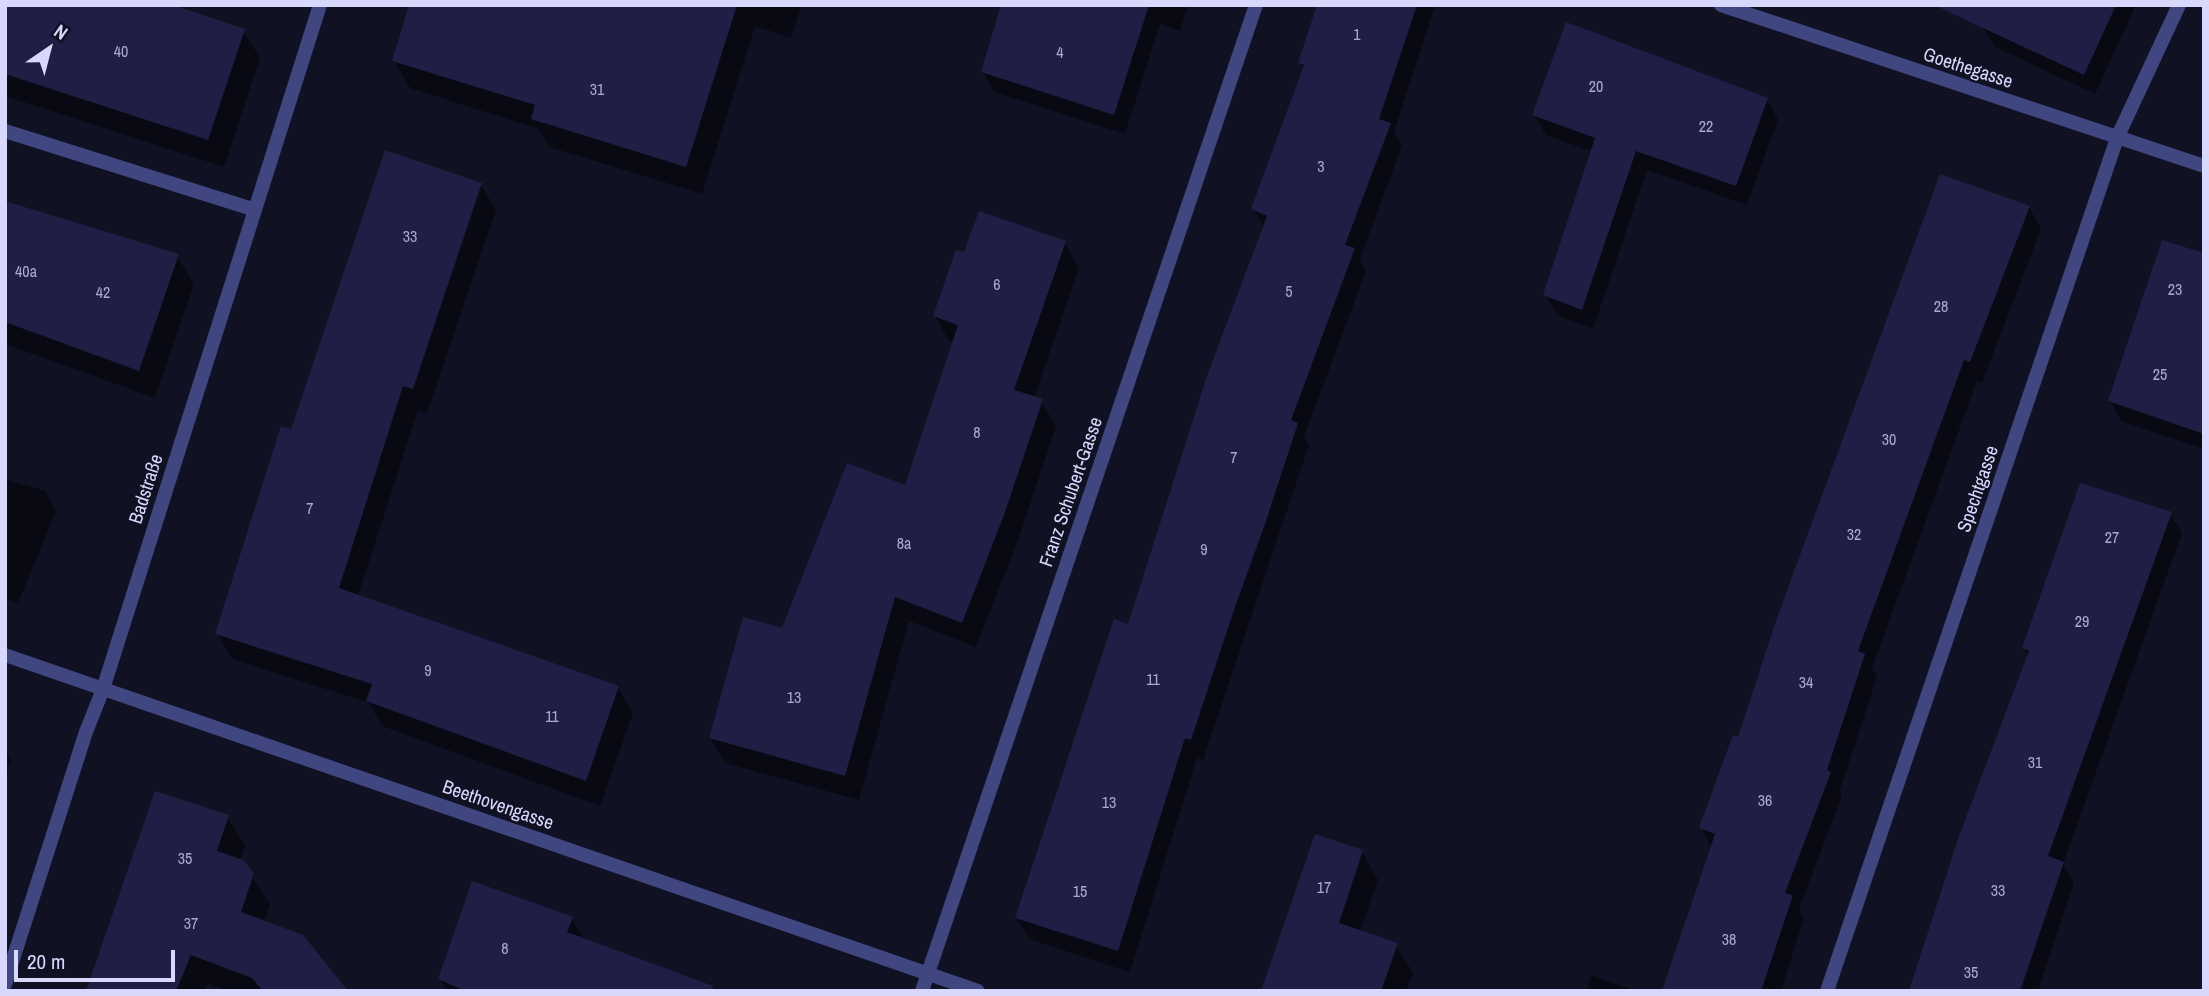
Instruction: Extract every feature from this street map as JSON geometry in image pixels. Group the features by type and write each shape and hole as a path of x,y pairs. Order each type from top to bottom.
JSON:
{"street":[{"name":"Badstraße","path":"5,984 86,732 103,690 320,5"},
{"name":"Franz Schubert-Gasse","path":"922,991 1256,5"},
{"name":"Goethegasse","path":"1721,5 2204,166"},
{"name":"Spechtgasse","path":"1828,991 2117,138 2179,5"},
{"path":"5,131 255,210"},
{"name":"Beethovengasse","path":"5,655 978,991"}],"building":[{"path":"5,5 173,5 245,29 208,140 5,74"},
{"path":"409,5 737,5 686,167 531,119 535,105 392,61"},
{"path":"1001,5 1149,5 1114,115 981,72"},
{"path":"1317,5 1417,5 1379,119 1391,123 1345,245 1355,248 1291,420 1298,423 1191,740 1185,738 1118,951 1015,918 1114,619 1128,624 1207,376 1267,216 1251,209 1304,65 1298,63"},
{"path":"1934,5 2116,5 2084,75"},
{"path":"1566,22 1768,98 1736,186 1636,151 1582,310 1543,295 1595,138 1532,115"},
{"path":"385,150 482,183 413,389 403,386 339,588 619,686 586,781 366,701 372,684 215,634 281,426 291,429"},
{"path":"1940,174 2030,206 1970,362 1964,360 1858,651 1865,654 1827,770 1831,772 1785,893 1793,895 1761,991 1662,991 1715,834 1699,828 1733,735 1738,737 1777,618"},
{"path":"5,201 179,254 139,371 5,322"},
{"path":"979,211 1066,241 1014,390 1043,399 1004,515 962,623 895,597 845,776 709,738 743,617 782,628 847,463 905,485 958,325 933,316 956,250 964,252"},
{"path":"2162,240 2204,253 2204,434 2108,401"},
{"path":"2080,483 2172,512 2048,856 2064,862 2020,991 1909,991 1959,836 2029,651 2022,648"},
{"path":"155,791 229,815 217,851 243,860 254,873 241,912 303,935 348,991 263,991 252,978 191,955 176,991 86,991"},
{"path":"1315,834 1363,850 1339,923 1398,943 1381,991 1261,991"},
{"path":"472,881 573,917 567,932 713,986 712,991 465,991 438,979"}]}
